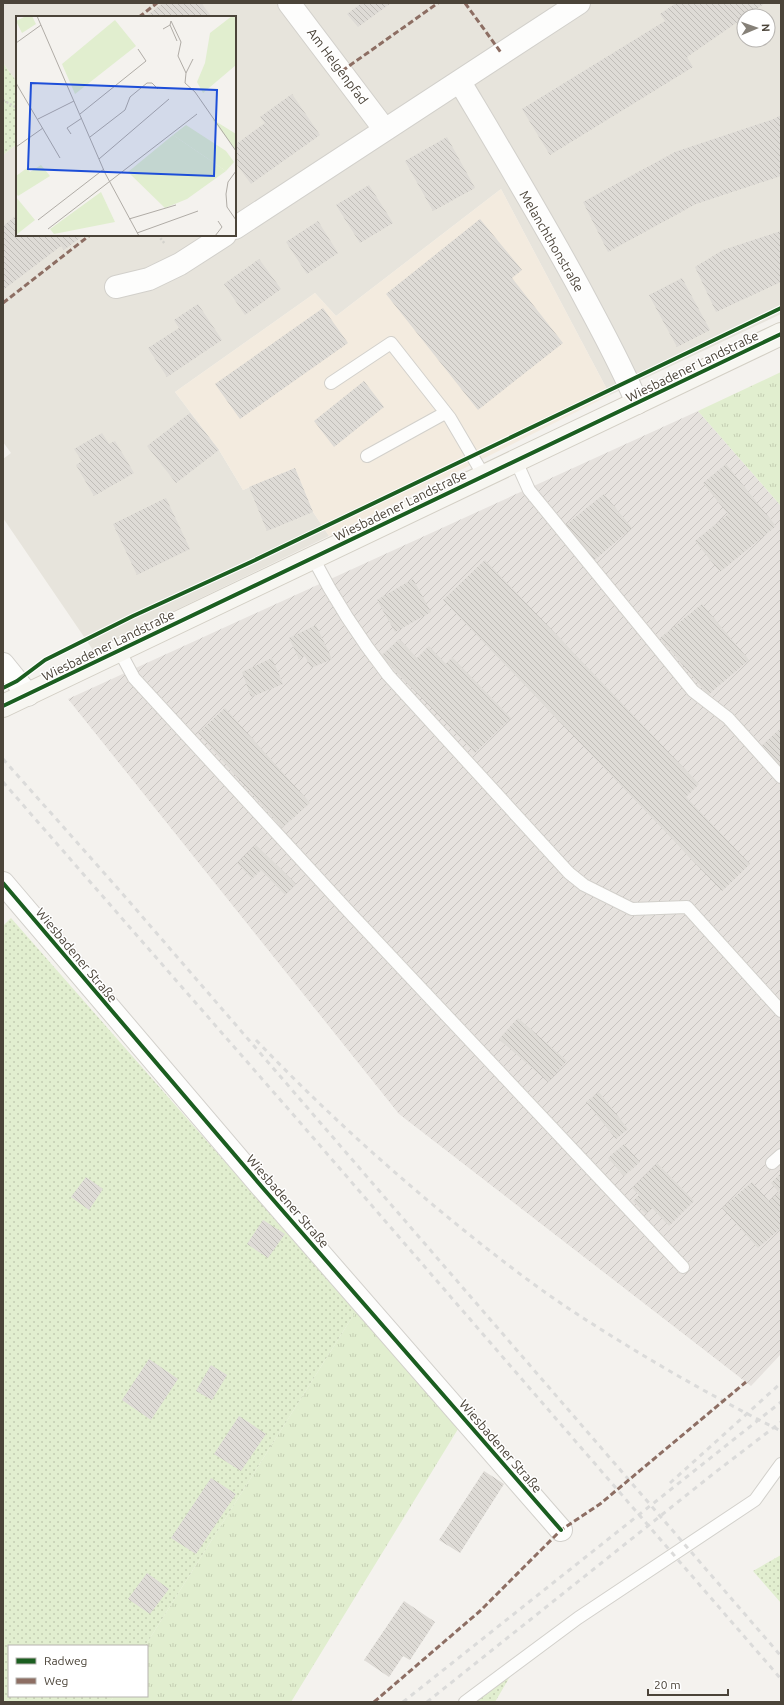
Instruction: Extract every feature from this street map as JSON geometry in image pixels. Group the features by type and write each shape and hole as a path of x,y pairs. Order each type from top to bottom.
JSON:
{"main road":[{"name":"Wiesbadener Landstraße","path":"3,706 781,334"}],"street":[{"name":"Am Helgenpfad","path":"289,3 385,130"},
{"path":"236,227 579,3"},
{"name":"Melanchthonstraße","path":"460,82 553,240 628,382 637,403"},
{"path":"116,286 149,279 180,264 223,236"},
{"path":"3,664 28,694"},
{"name":"Wiesbadener Straße","path":"3,883 262,1187 561,1530"}],"lane":[{"path":"331,383 391,342 445,413 484,476"},
{"path":"367,456 445,413"},
{"path":"516,461 529,490 693,691 728,718 781,777"},
{"path":"313,558 329,588 376,660 388,675 569,873 584,885 632,909 687,907 781,1011"},
{"path":"119,650 134,678 356,920 683,1267"},
{"path":"772,1163 781,1155"},
{"path":"465,1702 578,1618 755,1500 781,1464"}],"path":[{"path":"3,100 16,107"}],"shaded area":[{"path":"3,3 781,3 781,314 610,395 501,189 336,316 315,293 175,392 219,450 243,490 295,468 313,512 329,536 93,650 3,518 3,459 11,453 3,442 3,155 16,145 16,236 236,236 236,16 16,16 16,81 3,63"},
{"path":"501,189 610,395 329,536 313,512 295,468 243,490 219,450 175,392 315,293 336,316"},
{"path":"698,411 781,506 781,1354 751,1386 399,1114 68,699"}],"green space":[{"path":"3,63 16,81 16,145 3,155"},
{"path":"781,372 781,506 698,411"},
{"path":"11,918 356,1311 146,1645 8,1645 8,1697 113,1697 110,1702 3,1702 3,926"},
{"path":"356,1311 458,1429 291,1702 110,1702 113,1697 148,1697 148,1645 146,1645"},
{"path":"781,1555 781,1603 753,1571"},
{"path":"515,1668 495,1702 472,1702"}],"building":[{"path":"163,3 201,3 211,16 146,16"},
{"path":"362,3 391,3 358,27 347,14"},
{"path":"676,3 765,3 758,8 736,8 736,23 687,57 693,67 550,155 522,109 665,21 660,14"},
{"path":"292,94 320,135 251,184 236,163 236,144 265,123 260,117"},
{"path":"781,115 781,176 696,204 608,252 583,202 675,152 774,119"},
{"path":"447,137 475,188 433,211 405,161"},
{"path":"369,185 393,223 360,243 336,205"},
{"path":"16,216 16,236 83,236 64,250 61,246 3,290 3,226"},
{"path":"480,219 522,270 512,278 563,343 478,410 386,294"},
{"path":"318,221 338,253 307,274 286,242"},
{"path":"781,231 781,282 716,312 695,267 723,250"},
{"path":"259,259 281,289 245,315 224,284"},
{"path":"682,278 710,330 677,347 649,295"},
{"path":"198,304 222,340 167,377 148,348 179,328 174,320"},
{"path":"323,308 348,343 240,419 215,384"},
{"path":"364,381 384,407 334,447 314,421"},
{"path":"190,413 219,450 176,483 147,446"},
{"path":"102,433 109,444 115,441 134,473 94,496 76,465 82,461 74,449"},
{"path":"726,464 776,526 720,572 695,541 728,514 703,483"},
{"path":"295,468 313,512 267,531 249,487"},
{"path":"604,494 632,528 591,563 562,528"},
{"path":"166,498 190,549 137,575 113,524"},
{"path":"485,560 699,784 686,797 750,864 722,891 443,600"},
{"path":"413,579 431,612 395,632 377,600"},
{"path":"702,604 749,660 708,695 660,638"},
{"path":"316,625 332,659 311,668 305,656 299,659 289,638"},
{"path":"399,639 417,658 429,646 446,664 452,657 511,718 475,753 381,656"},
{"path":"272,658 283,684 251,697 242,672"},
{"path":"225,708 310,803 282,828 198,733"},
{"path":"781,728 781,771 760,747"},
{"path":"256,845 296,884 285,895 261,870 252,879 237,863"},
{"path":"518,1018 567,1061 548,1082 499,1039"},
{"path":"599,1092 628,1129 616,1139 586,1102"},
{"path":"624,1144 640,1162 624,1176 608,1158"},
{"path":"657,1163 694,1201 669,1226 652,1208 646,1214 633,1201 639,1195 632,1188"},
{"path":"781,1173 781,1195 771,1183"},
{"path":"86,1177 103,1189 89,1210 71,1197"},
{"path":"752,1182 769,1201 778,1193 781,1197 781,1228 758,1248 722,1208"},
{"path":"263,1220 285,1234 268,1258 247,1244"},
{"path":"149,1359 178,1379 151,1420 122,1400"},
{"path":"211,1365 227,1375 212,1400 196,1391"},
{"path":"239,1416 266,1434 241,1471 214,1454"},
{"path":"484,1471 504,1484 460,1553 439,1540"},
{"path":"211,1478 236,1494 196,1554 171,1538"},
{"path":"147,1573 169,1589 150,1614 128,1599"},
{"path":"404,1601 435,1622 410,1660 403,1656 389,1677 364,1660"}],"railway":[{"path":"3,759 121,892 781,1656"},
{"path":"3,782 297,1119 781,1679"},
{"path":"256,1040 307,1092 387,1166 471,1236 523,1276 577,1314 652,1361 781,1431"},
{"path":"670,1483 781,1383"},
{"path":"403,1702 781,1402"},
{"path":"427,1702 713,1474 781,1422"}],"marked path":[{"path":"140,16 157,3"},
{"path":"342,71 438,3"},
{"path":"465,3 502,54"},
{"path":"3,303 89,236"},
{"path":"374,1702 480,1611 561,1530 600,1504 746,1382"}],"cycle path":[{"path":"3,688 17,681 45,660 133,616 251,562 781,308"},
{"path":"3,706 781,334"},
{"path":"3,883 262,1187 561,1530"}]}
